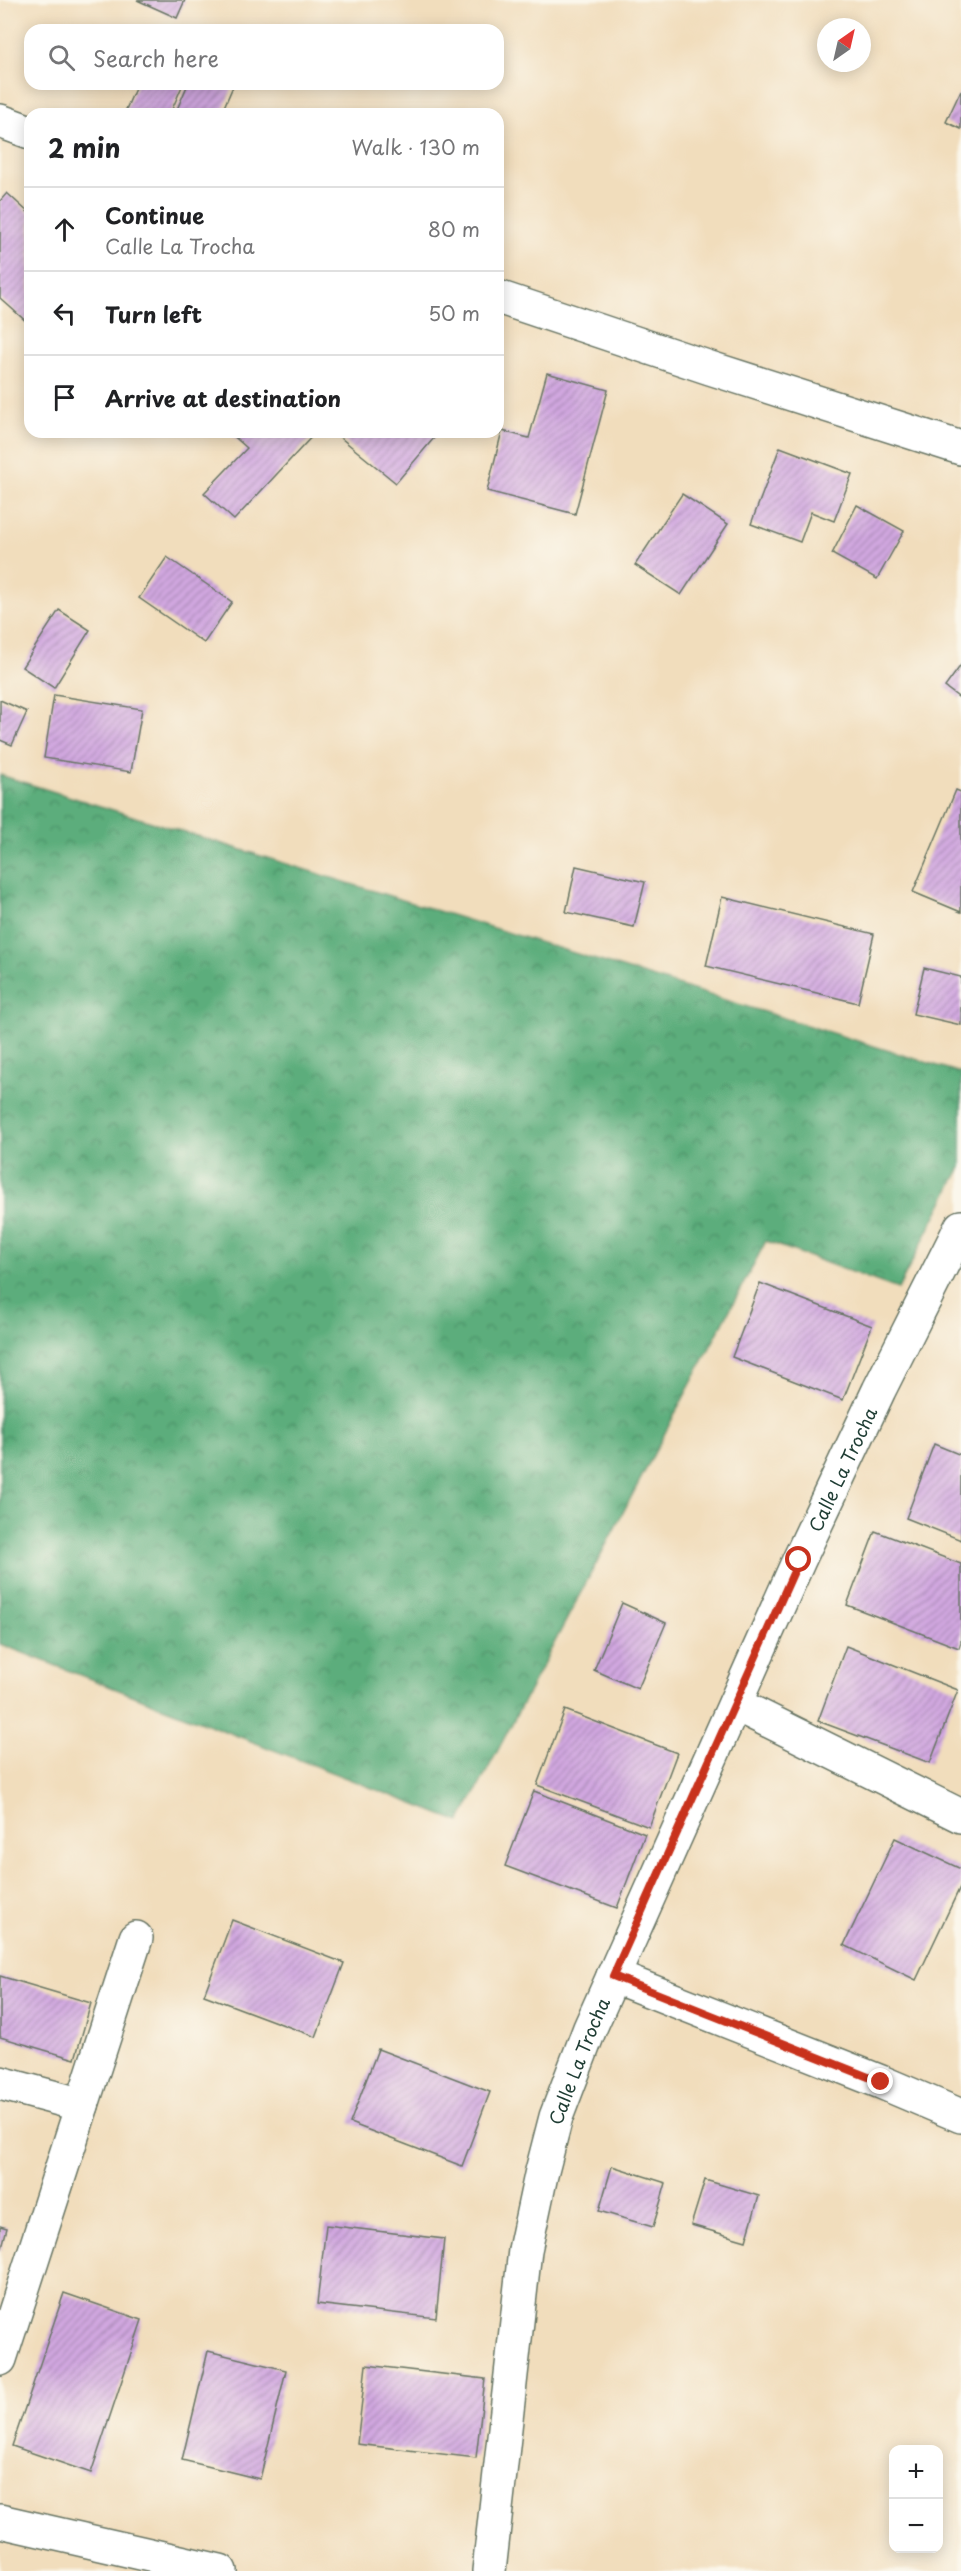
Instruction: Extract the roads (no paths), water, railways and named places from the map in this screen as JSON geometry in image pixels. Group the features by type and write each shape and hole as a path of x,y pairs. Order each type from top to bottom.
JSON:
{"street":[{"path":"0,121 24,130"},
{"path":"504,299 961,448"},
{"name":"Calle La Trocha","path":"489,2571 525,2250 536,2197 563,2097 613,1976 874,1400 961,1227"},
{"path":"735,1704 961,1816"},
{"path":"0,2359 136,1938"},
{"path":"613,1976 961,2116"},
{"path":"0,2083 82,2105"},
{"path":"0,2521 220,2571"}]}
